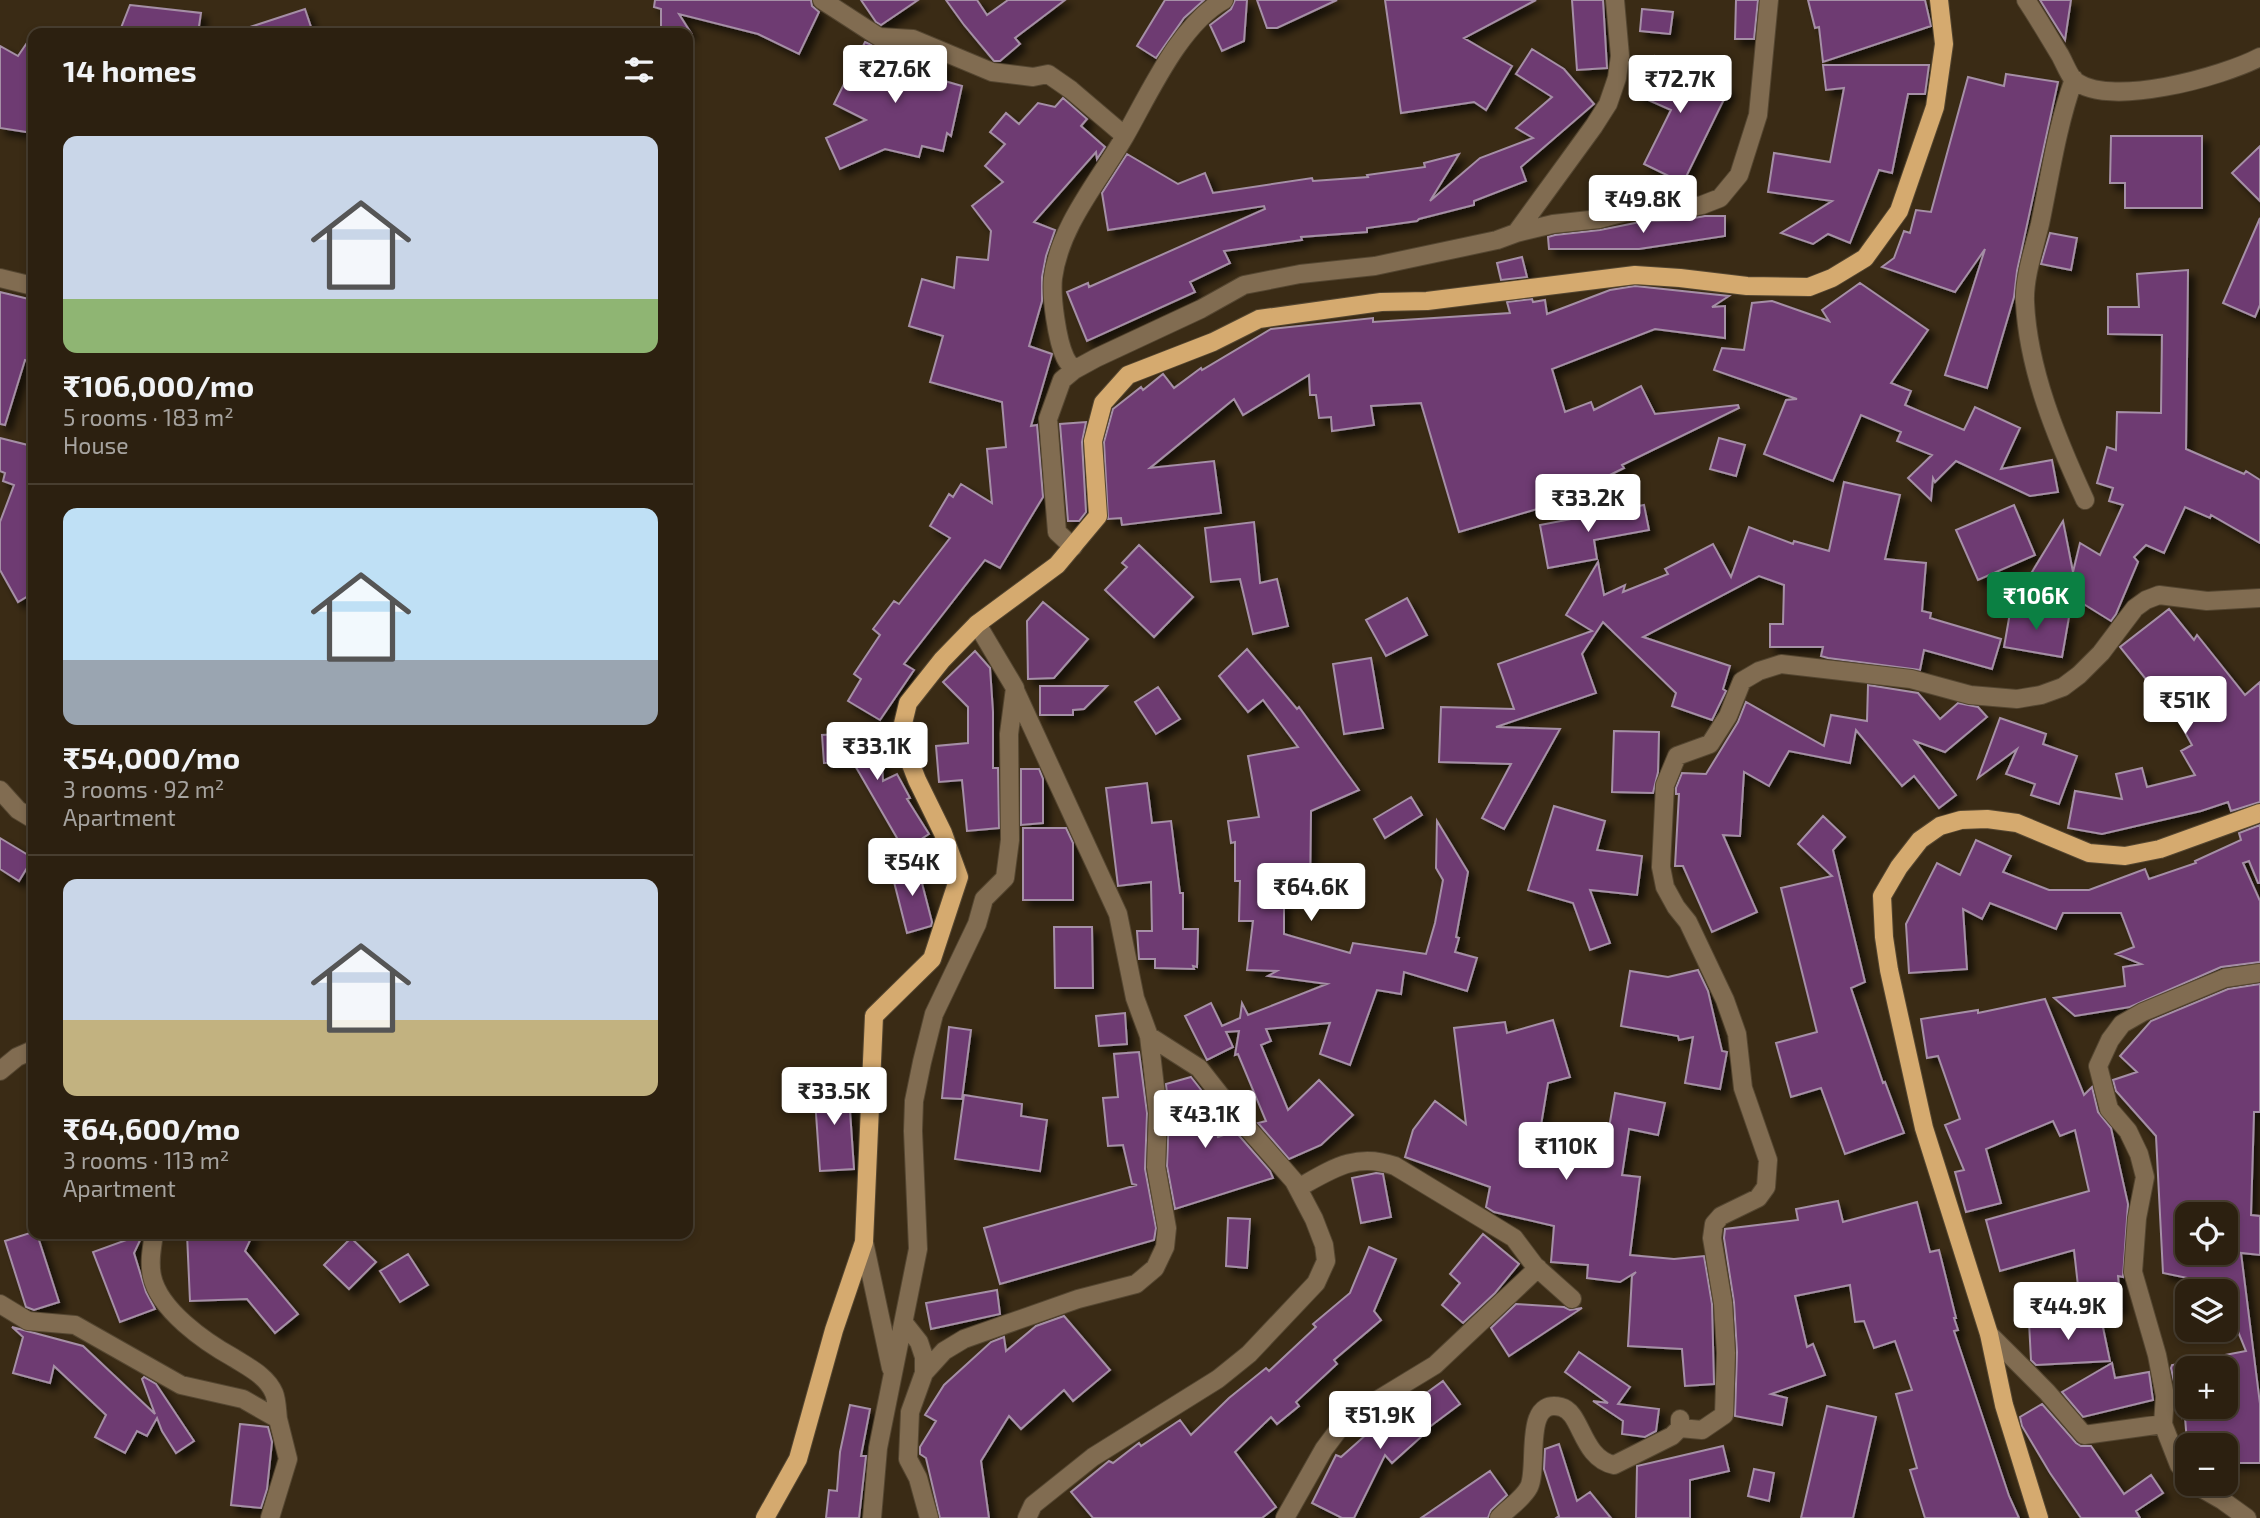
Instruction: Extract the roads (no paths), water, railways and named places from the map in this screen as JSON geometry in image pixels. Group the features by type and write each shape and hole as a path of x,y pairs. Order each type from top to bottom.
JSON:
{"main road":[{"path":"765,1518 798,1460 834,1330 864,1242 874,1016 932,959 959,877 943,832 917,780 900,736 908,704 942,660 976,624 1057,565 1098,516 1093,441 1103,403 1128,375 1213,342 1259,319 1381,302 1426,301 1634,275 1747,286 1809,287 1832,278 1865,258 1899,211 1935,107 1944,44 1939,0"},
{"path":"2039,1518 2004,1405 1989,1334 1924,1128 1889,970 1882,896 1899,867 1920,840 1940,826 1962,820 1987,819 2017,823 2089,853 2125,856 2160,849 2260,813"}],"street":[{"path":"822,0 879,37 913,39 992,72 1033,77 1048,74 1125,136"},
{"path":"1074,370 1065,358 1060,336 1053,277 1068,230 1125,136 1145,97 1176,50 1209,8 1224,0"},
{"path":"1516,233 1608,104 1617,78 1620,56 1615,0"},
{"path":"1073,547 1057,532 1048,419 1062,380 1074,370 1201,309 1244,285 1300,274 1375,266 1497,240 1553,224 1599,219 1653,208 1683,209 1720,198 1739,175 1758,115 1769,0"},
{"path":"2026,0 2074,79 2094,88 2137,91 2167,87 2203,78 2260,57"},
{"path":"2074,79 2064,112 2025,300 2037,371 2062,449 2085,500"},
{"path":"0,278 28,285"},
{"path":"1499,1518 1529,1488 1533,1474 1535,1425 1539,1414 1548,1407 1561,1406 1570,1411 1595,1457 1605,1464 1614,1465 1672,1436 1680,1424 1702,1430 1724,1415 1726,1353 1723,1303 1712,1238 1714,1224 1721,1216 1758,1198 1766,1187 1768,1160 1743,1088 1737,1034 1725,1000 1688,922 1665,887 1661,867 1665,785 1677,756 1710,744 1728,716 1742,681 1759,671 1781,664 1911,679 1970,695 2017,699 2063,687 2080,675 2101,653 2135,608 2146,600 2159,595 2207,601 2260,598"},
{"path":"924,1373 944,1351 964,1339 1078,1299 1136,1284 1156,1268 1165,1247 1167,1228 1156,1167 1158,1113 1149,1036 1135,998 1118,914 1014,688 976,624"},
{"path":"872,1518 878,1448 918,1249 914,1101 934,1014 977,924 984,899 1005,878 1011,830 1009,734 1014,688"},
{"path":"0,790 18,810 28,816"},
{"path":"2175,1455 2163,1424 2165,1396 2157,1355 2133,1272 2137,1218 2145,1177 2139,1154 2128,1131 2109,1109 2098,1066 2109,1040 2122,1024 2143,1012 2225,978 2260,973"},
{"path":"1027,1518 1038,1500 1093,1457 1218,1379 1273,1330 1316,1283 1326,1261 1324,1245 1298,1188 1199,1068 1149,1036"},
{"path":"0,1071 17,1057 28,1052"},
{"path":"1298,1188 1344,1165 1366,1159 1395,1166 1514,1238 1538,1268 1572,1299"},
{"path":"153,1239 150,1253 152,1278 162,1302 198,1334 257,1372 274,1392 288,1459 270,1518"},
{"path":"864,1242 892,1375"},
{"path":"1285,1518 1324,1449 1342,1424 1435,1365 1538,1268"},
{"path":"0,1304 27,1321 75,1325 181,1385 243,1399 278,1419"},
{"path":"904,1323 919,1342 924,1357 924,1373 910,1412 908,1459 918,1478 929,1518"},
{"path":"1989,1334 2047,1392 2084,1436 2163,1424"},
{"path":"2215,1496 2248,1518 2260,1514"}]}
